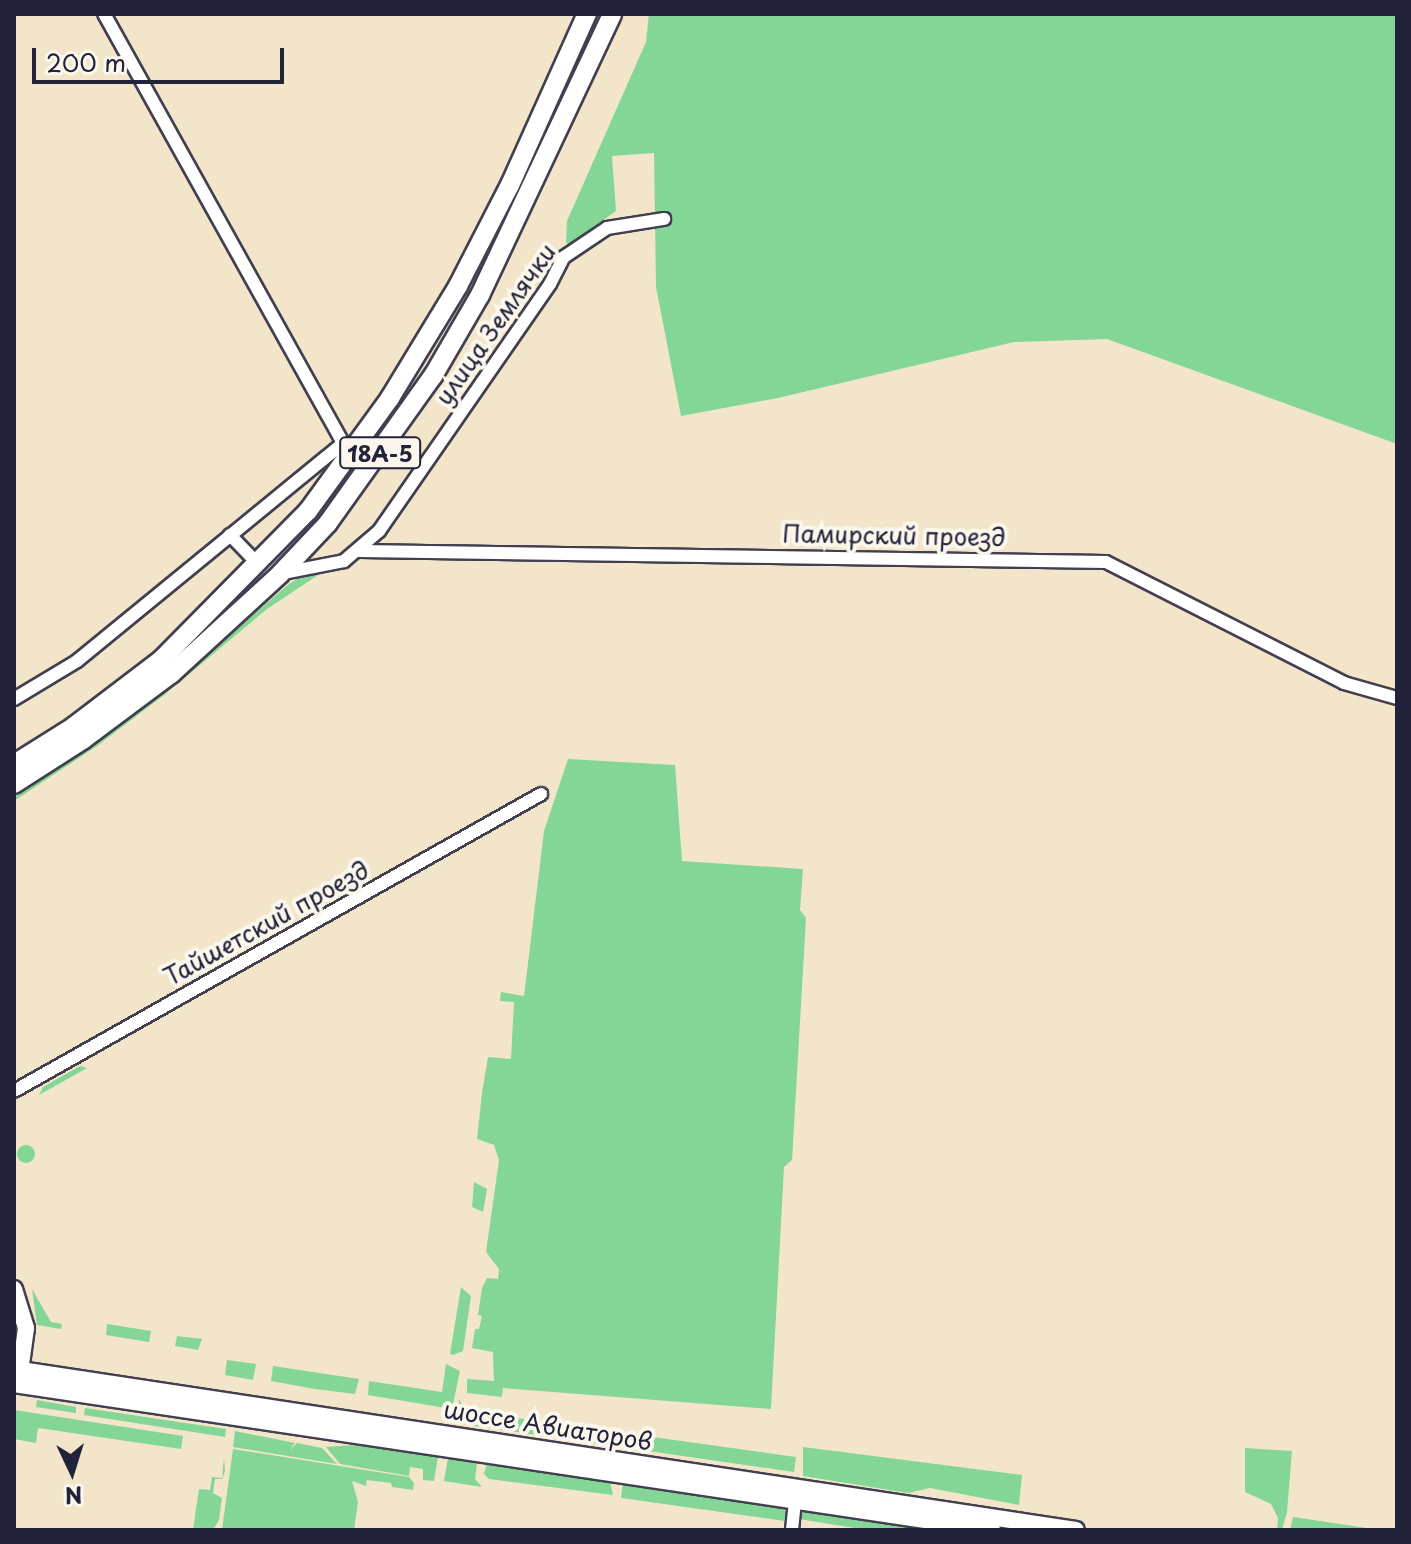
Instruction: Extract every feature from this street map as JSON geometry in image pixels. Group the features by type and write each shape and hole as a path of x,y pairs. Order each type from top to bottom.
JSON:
{"highway":[{"name":"18А-5","path":"14,764 73,727 161,660 308,511 413,362 458,286 510,185 587,14"},
{"name":"18А-5","path":"14,784 84,739 171,674 280,574 328,523 433,376 480,295 532,190 612,14"},
{"path":"343,443 370,426"}],"main road":[{"path":"14,1289 26,1328 16,1377"},
{"name":"шоссе Авиаторов","path":"16,1377 796,1493 1076,1530"},
{"name":"шоссе Авиаторов","path":"796,1493 992,1530"}],"street":[{"path":"14,699 77,661 323,455 343,443 104,14"},
{"name":"улица Землячки","path":"280,574 344,561 360,551 379,531 498,360 564,257 607,228 664,219"},
{"path":"230,535 258,564"},
{"name":"Памирский проезд","path":"360,551 1106,562 1344,683 1397,698"},
{"name":"Тайшетский проезд","path":"14,1091 541,794"},
{"path":"792,1530 796,1493"}],"green space":[{"path":"649,14 1397,14 1397,444 1107,339 1014,342 778,398 681,416 656,287 654,153 612,156 616,211 570,244 566,243 567,221 646,42"},
{"path":"321,573 267,609 97,746 14,801 14,797 161,694 289,584 302,576"},
{"path":"568,759 675,765 682,861 803,869 800,910 806,918 792,1160 784,1167 771,1409 503,1388 502,1397 467,1393 467,1379 494,1381 493,1352 472,1348 475,1329 479,1329 482,1316 478,1315 482,1288 487,1278 498,1279 499,1269 486,1252 499,1160 494,1145 477,1139 482,1093 488,1057 511,1059 514,1002 500,1001 501,992 524,996 544,831"},
{"path":"80,1066 87,1068 39,1095 43,1087"},
{"path":"26,1145 35,1154 26,1163 17,1154"},
{"path":"474,1182 487,1189 483,1212 472,1207"},
{"path":"461,1287 471,1296 463,1351 453,1355 450,1354"},
{"path":"32,1289 51,1322 62,1324 61,1329 37,1325"},
{"path":"107,1324 151,1331 149,1342 106,1335"},
{"path":"177,1336 202,1339 198,1350 175,1346"},
{"path":"227,1360 256,1364 253,1380 225,1375"},
{"path":"446,1364 460,1371 452,1409 368,1395 369,1381 442,1392"},
{"path":"273,1366 359,1379 355,1394 315,1389 271,1381"},
{"path":"459,1399 466,1411 796,1457 794,1472 455,1423"},
{"path":"37,1400 76,1407 76,1413 36,1407"},
{"path":"85,1408 226,1429 225,1437 84,1415"},
{"path":"14,1410 183,1436 181,1449 38,1428 36,1443 14,1439"},
{"path":"235,1431 295,1443 289,1451 297,1443 322,1448 337,1464 233,1447"},
{"path":"355,1445 438,1457 434,1481 423,1480 423,1469 410,1467 409,1476 340,1464 326,1447"},
{"path":"803,1447 1022,1475 1019,1505 930,1488 908,1493 803,1476"},
{"path":"1245,1448 1292,1451 1287,1512 1282,1530 1277,1530 1278,1518 1271,1504 1245,1492"},
{"path":"233,1449 409,1477 414,1483 413,1490 392,1487 391,1483 367,1480 366,1486 352,1481 358,1502 354,1530 222,1530"},
{"path":"224,1458 225,1471 222,1479 215,1479 213,1493 222,1498 219,1520 213,1530 193,1530 199,1489 210,1490 212,1477 222,1478"},
{"path":"448,1458 477,1463 475,1479 482,1487 444,1481"},
{"path":"487,1463 610,1482 613,1495 489,1479 484,1474"},
{"path":"623,1482 775,1504 786,1511 785,1521 621,1498"},
{"path":"800,1508 932,1530 867,1530 799,1519"},
{"path":"1293,1517 1380,1530 1290,1530"}]}
